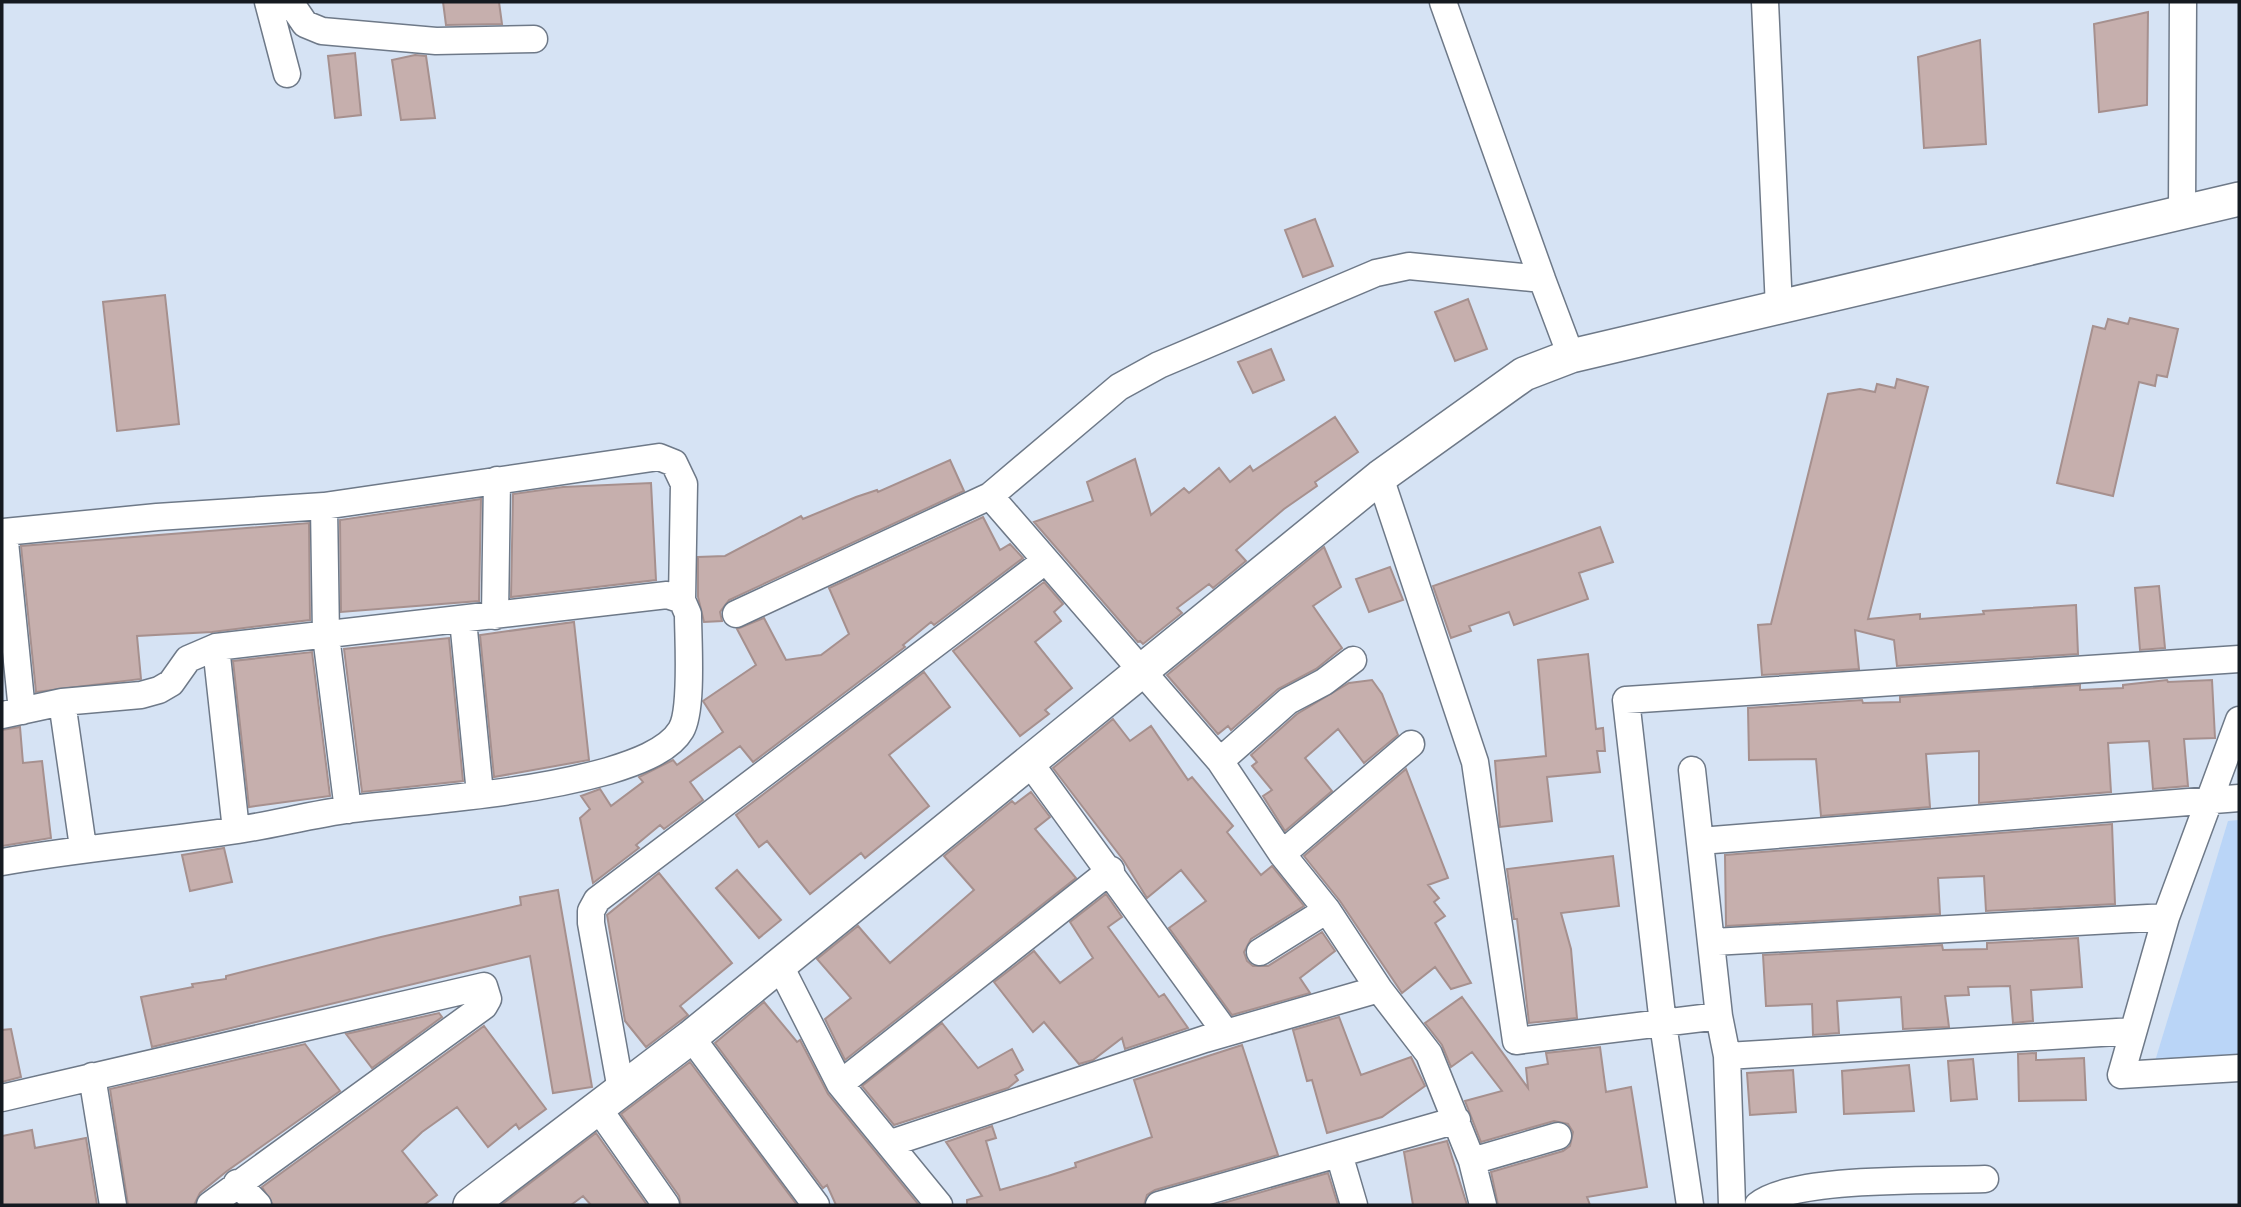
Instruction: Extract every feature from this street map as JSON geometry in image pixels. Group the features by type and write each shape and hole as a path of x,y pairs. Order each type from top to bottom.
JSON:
{"street":[{"path":"268,2 287,74"},
{"path":"290,2 305,24 322,32 436,41 534,39"},
{"path":"1443,2 1571,356"},
{"path":"1765,2 1779,308"},
{"path":"2182,210 2183,2"},
{"path":"470,1205 691,1037 1380,477 1524,374 1571,356 2182,210 2239,199"},
{"path":"736,614 990,496 1119,387 1159,365 1376,273 1409,266 1542,279"},
{"path":"2,862 83,847 236,830 348,810 481,794 608,771 638,761 668,743 681,730 687,710 688,614 682,600 684,484 674,463 659,457 324,506 157,517 4,533 12,713 62,702 159,691 171,683 188,659 216,648 667,595 682,600"},
{"path":"1380,477 1475,762 1516,1041 1719,1016"},
{"path":"495,617 497,480"},
{"path":"990,496 1220,761 1282,855 1327,910 1379,989 1429,1054 1472,1161 1483,1205"},
{"path":"324,506 326,636 348,810"},
{"path":"666,1205 610,1099 591,923 591,911 597,900 1045,561"},
{"path":"463,620 481,794"},
{"path":"216,648 236,830"},
{"path":"1220,761 1288,701 1324,682 1353,660"},
{"path":"1690,1205 1663,1024 1626,700 2239,660"},
{"path":"62,702 83,847"},
{"path":"2239,720 2206,803 2166,917 2121,1074 2239,1068"},
{"path":"1282,855 1411,744"},
{"path":"1030,763 1111,870 1226,1033"},
{"path":"1692,770 1713,942 1719,1016 1727,1056 1732,1205"},
{"path":"1700,841 2239,799"},
{"path":"840,1084 1111,870"},
{"path":"1260,952 1327,910"},
{"path":"1713,942 2166,917"},
{"path":"779,964 840,1084 891,1143 939,1205"},
{"path":"2,1098 484,986 488,999 484,1006 210,1205"},
{"path":"891,1143 1226,1033 1379,989"},
{"path":"1727,1056 2133,1031"},
{"path":"691,1037 816,1205"},
{"path":"92,1076 113,1205"},
{"path":"1159,1205 1457,1120"},
{"path":"1472,1161 1558,1136"},
{"path":"1339,1154 1354,1205"},
{"path":"1758,1205 1776,1195 1802,1189 1883,1194 1985,1179"},
{"path":"237,1183 258,1205"}],"shaded area":[{"path":"2239,820 2239,1066 2152,1071 2228,821"}],"building":[{"path":"443,2 499,2 502,24 446,25"},
{"path":"2148,12 2147,105 2099,112 2094,24"},
{"path":"1980,40 1986,144 1924,148 1918,57"},
{"path":"355,53 361,115 335,118 328,56"},
{"path":"415,55 426,56 435,118 401,120 392,60"},
{"path":"1315,219 1333,266 1303,277 1285,230"},
{"path":"165,295 179,424 117,431 103,302"},
{"path":"1468,299 1487,349 1455,361 1435,312"},
{"path":"2130,318 2178,329 2167,377 2157,375 2155,386 2139,382 2113,496 2057,483 2093,326 2105,329 2108,319 2128,324"},
{"path":"1271,349 1284,380 1253,393 1238,362"},
{"path":"1897,379 1928,387 1868,619 1920,614 1920,619 1984,614 1983,611 2076,605 2078,654 1897,666 1894,640 1855,630 1859,669 1762,675 1758,625 1771,624 1828,394 1860,389 1875,392 1877,384 1895,388"},
{"path":"1335,417 1358,452 1315,482 1317,486 1284,509 1236,550 1246,561 1213,588 1209,584 1177,608 1182,613 1143,644 1138,642 1034,522 1093,501 1087,482 1135,459 1151,515 1184,488 1189,493 1219,468 1230,482 1250,466 1253,471"},
{"path":"950,460 964,491 729,600 720,612 722,621 704,622 698,597 698,557 725,556 801,516 803,519 856,497 877,490 878,492"},
{"path":"651,483 656,580 511,597 513,494 563,487"},
{"path":"481,499 479,601 341,612 340,520"},
{"path":"983,517 1000,550 1010,544 1023,558 934,625 931,622 903,645 905,647 753,762 740,746 690,782 703,800 664,829 660,825 636,845 639,848 593,883 580,818 590,809 581,796 600,789 611,806 643,782 639,777 673,760 677,765 723,732 703,701 756,665 737,629 764,618 786,660 821,655 849,634 829,588"},
{"path":"309,523 310,620 212,632 137,636 141,679 36,692 21,546"},
{"path":"1600,527 1613,562 1579,573 1588,599 1514,625 1509,612 1469,626 1471,631 1451,638 1433,586"},
{"path":"1324,547 1341,587 1313,606 1342,648 1316,669 1278,689 1231,730 1228,726 1218,734 1167,675"},
{"path":"1390,567 1403,600 1369,612 1356,579"},
{"path":"1044,582 1063,604 1054,612 1061,621 1035,642 1072,688 1045,710 1049,714 1020,736 953,651"},
{"path":"2159,586 2165,648 2140,650 2135,588"},
{"path":"574,622 589,760 494,777 480,635"},
{"path":"449,638 463,781 362,792 344,649"},
{"path":"312,652 330,796 249,807 233,661"},
{"path":"1588,654 1596,729 1603,728 1605,751 1597,751 1600,772 1547,777 1552,821 1500,827 1495,761 1546,756 1538,660"},
{"path":"924,672 950,707 889,755 929,806 865,858 861,853 810,894 767,841 759,847 736,815"},
{"path":"1372,680 1382,694 1398,735 1364,763 1338,729 1305,758 1332,791 1285,831 1263,796 1272,790 1252,766 1257,762 1251,755 1297,714 1349,683"},
{"path":"2167,680 2212,680 2215,738 2184,739 2188,786 2153,789 2149,741 2108,743 2111,792 1979,803 1979,751 1926,754 1930,807 1821,816 1816,759 1749,760 1748,708 1862,700 1863,703 1900,702 1900,697 2080,685 2080,690 2123,688 2123,685"},
{"path":"1113,719 1130,741 1151,726 1188,780 1192,777 1233,826 1227,832 1261,875 1272,866 1304,906 1251,939 1244,952 1247,961 1253,966 1268,966 1322,932 1335,951 1300,978 1310,993 1232,1015 1169,928 1206,901 1181,870 1147,898 1124,861 1053,768"},
{"path":"20,727 23,763 42,761 51,838 2,846 2,730"},
{"path":"1406,769 1448,878 1428,885 1439,898 1434,902 1445,916 1435,923 1471,983 1451,989 1435,967 1402,993 1340,901 1304,856"},
{"path":"1031,792 1050,817 1035,829 1076,878 845,1060 825,1019 851,998 817,959 858,926 890,963 974,890 944,856 1012,801 1015,804"},
{"path":"2112,824 2115,904 1986,911 1984,876 1938,878 1940,914 1726,926 1725,855"},
{"path":"224,848 232,882 190,891 182,855"},
{"path":"1613,856 1619,906 1561,913 1571,949 1577,1018 1529,1023 1517,919 1514,919 1507,869"},
{"path":"737,870 781,920 759,938 716,888"},
{"path":"659,873 732,963 680,1006 688,1015 646,1047 625,1021 607,915"},
{"path":"558,890 592,1087 553,1093 530,956 152,1047 141,997 193,987 192,984 226,979 226,976 381,937 521,905 520,897"},
{"path":"1106,894 1122,917 1108,927 1159,997 1164,994 1188,1028 1125,1049 1122,1038 1093,1060 1079,1064 1044,1022 1033,1032 994,982 1034,951 1060,983 1093,958 1070,922"},
{"path":"2078,938 2082,987 2031,990 2033,1021 2013,1023 2010,986 1968,987 1969,995 1945,996 1949,1027 1903,1029 1901,997 1837,1001 1839,1033 1813,1035 1812,1004 1766,1006 1763,955 1942,945 1943,950 1987,949 1987,943"},
{"path":"1462,997 1528,1088 1526,1068 1548,1064 1546,1053 1600,1047 1606,1092 1631,1087 1647,1187 1587,1197 1590,1205 1498,1205 1491,1172 1563,1151 1570,1146 1573,1132 1568,1124 1554,1121 1481,1142 1465,1101 1502,1091 1472,1052 1451,1067 1442,1045 1425,1023"},
{"path":"764,1002 797,1042 800,1040 828,1094 919,1205 836,1205 827,1185 823,1188 715,1043"},
{"path":"439,1013 442,1017 372,1068 346,1034"},
{"path":"1339,1017 1361,1075 1411,1057 1425,1086 1382,1117 1327,1133 1312,1080 1307,1081 1293,1030"},
{"path":"942,1023 978,1068 1012,1049 1023,1070 1015,1075 1018,1080 1008,1088 894,1125 862,1086"},
{"path":"484,1026 546,1109 519,1129 516,1124 488,1147 457,1107 422,1132 402,1151 437,1195 424,1205 273,1205 262,1187"},
{"path":"11,1029 21,1077 2,1082 2,1030"},
{"path":"305,1044 340,1091 227,1171 200,1193 194,1205 128,1205 110,1089"},
{"path":"1242,1045 1278,1155 1155,1190 1147,1195 1144,1205 967,1205 967,1200 982,1196 946,1142 992,1126 996,1138 986,1141 1000,1190 1076,1167 1075,1163 1152,1137 1134,1080"},
{"path":"2036,1053 2036,1060 2084,1058 2086,1100 2019,1101 2018,1054"},
{"path":"1973,1059 1977,1099 1951,1101 1948,1061"},
{"path":"690,1062 797,1205 681,1205 679,1196 621,1114"},
{"path":"1909,1065 1914,1111 1844,1114 1842,1071"},
{"path":"1793,1070 1796,1112 1750,1115 1747,1073"},
{"path":"32,1130 35,1148 86,1138 97,1205 2,1205 2,1136"},
{"path":"596,1133 647,1205 591,1205 583,1196 571,1205 501,1205"},
{"path":"1447,1141 1467,1205 1413,1205 1404,1152"},
{"path":"1328,1173 1338,1205 1216,1205"}]}
